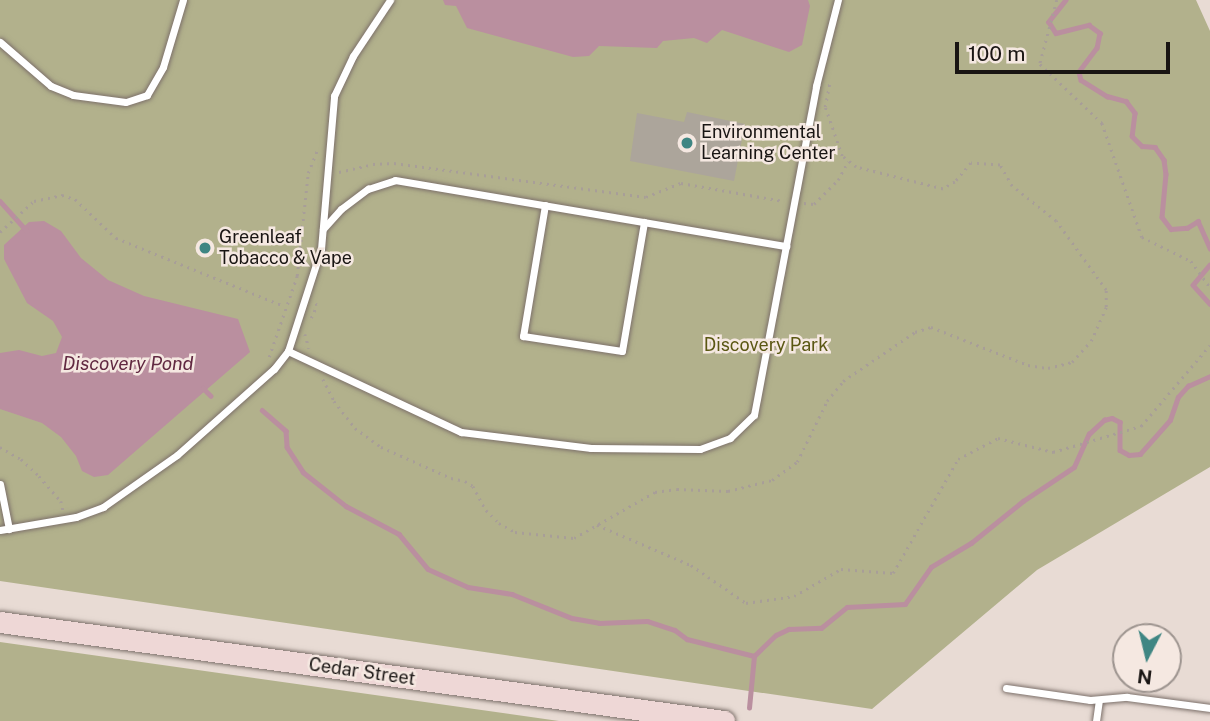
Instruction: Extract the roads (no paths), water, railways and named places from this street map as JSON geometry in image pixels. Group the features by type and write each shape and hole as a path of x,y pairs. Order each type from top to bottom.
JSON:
{"main road":[{"name":"Cedar Street","path":"0,622 724,721"}],"lane":[{"path":"0,42 51,86 73,95 127,102 147,95 163,67 183,0"},
{"path":"0,530 76,517 103,507 177,455 235,406 274,369 288,351 321,248 334,96 353,56 390,0"},
{"path":"288,351 461,432 591,447 700,449 730,438 754,415 816,86 838,0"},
{"path":"323,229 341,209 368,189 395,180 786,246"},
{"path":"545,205 523,336 622,351 644,222"},
{"path":"0,484 9,529"},
{"path":"1006,688 1099,700 1127,697 1210,708"},
{"path":"1096,721 1099,700"}],"water":[{"path":"443,0 808,0 810,6 802,45 789,52 722,30 707,43 694,38 663,41 657,48 599,46 589,56 573,57 467,28 456,6 445,5"},
{"name":"Discovery Pond","path":"44,221 61,231 81,258 108,280 144,296 238,319 250,352 108,475 94,477 82,471 76,456 61,437 42,423 0,409 0,353 19,350 42,356 56,353 62,337 53,321 27,303 4,259 4,245 29,222"}],"waterway":[{"path":"1066,0 1049,22 1056,33 1089,25 1100,33 1097,48 1079,72 1081,80 1107,96 1126,101 1135,113 1132,136 1142,146 1155,147 1164,160 1166,174 1162,217 1171,229 1187,228 1198,221 1210,248"},
{"path":"0,201 27,231"},
{"path":"1210,265 1193,285 1210,304"},
{"path":"754,656 776,635 789,629 821,628 847,607 905,604 931,567 971,543 1023,501 1074,467 1089,434 1104,420 1112,418 1120,422 1120,450 1129,455 1140,454 1170,420 1178,397 1188,386 1210,376"},
{"path":"203,388 211,396"},
{"path":"262,410 286,431 287,447 303,472 346,506 399,534 428,569 468,587 512,594 572,618 599,623 647,621 675,630 687,639 754,656"},
{"path":"749,708 754,656"}],"place":[{"name":"Environmental Learning Center","path":"687,143"},
{"name":"Greenleaf Tobacco & Vape","path":"205,248"}],"park label":[{"name":"Discovery Park","path":"766,345"}]}
